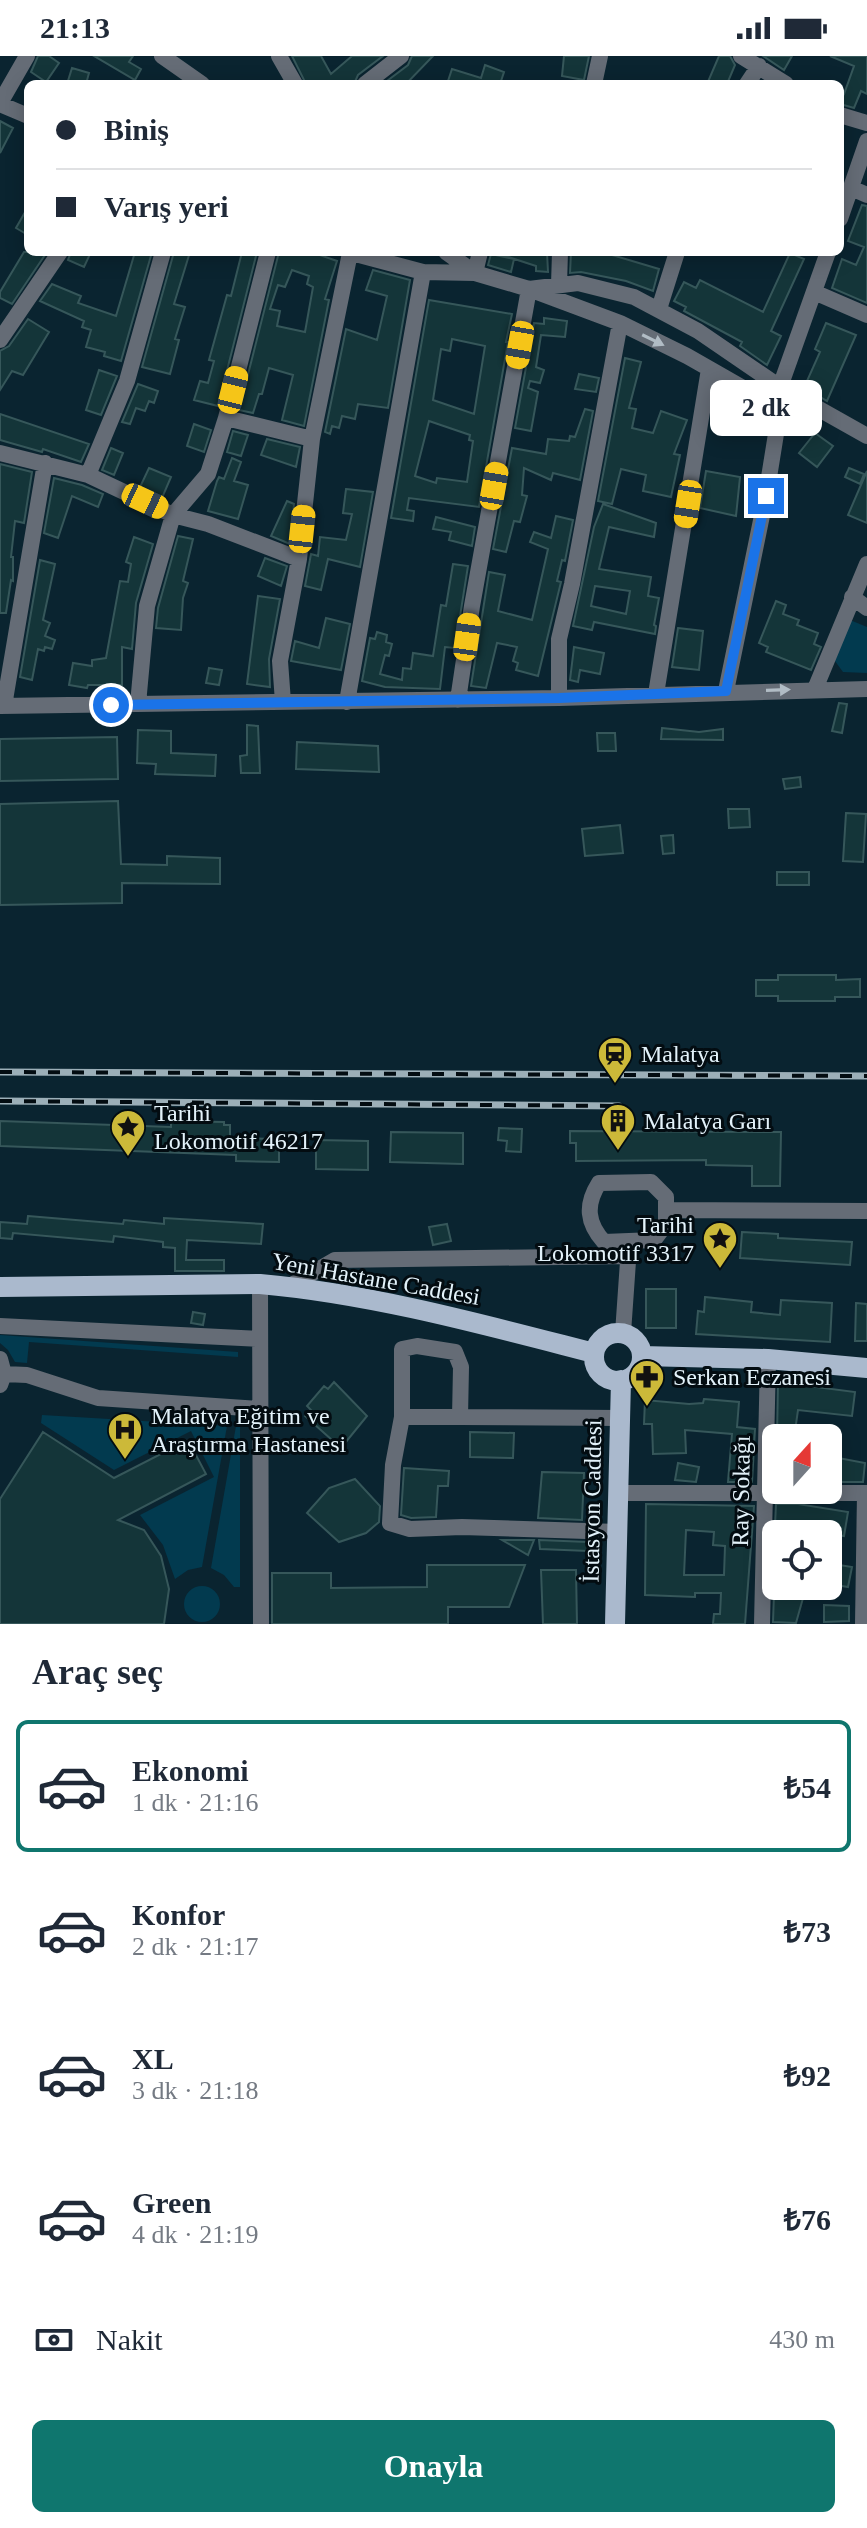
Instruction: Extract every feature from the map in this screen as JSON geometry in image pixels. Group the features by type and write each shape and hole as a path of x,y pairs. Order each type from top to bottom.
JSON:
{"main road":[{"name":"Yeni Hastane Caddesi","path":"0,1287 290,1286 444,1315 594,1353"},
{"path":"623,1333 636,1342 642,1356 637,1371 631,1377 621,1380 609,1378 597,1368 594,1353 601,1340 608,1335 623,1333"},
{"path":"642,1356 768,1359 867,1368"},
{"name":"İstasyon Caddesi","path":"615,1624 621,1380"}],"street":[{"path":"24,114 0,103 27,56"},
{"path":"162,56 196,80"},
{"path":"279,56 293,80"},
{"path":"370,80 401,56"},
{"path":"595,80 600,56"},
{"path":"741,56 780,80"},
{"path":"750,80 759,66"},
{"path":"844,116 867,123"},
{"path":"844,213 859,192 867,141"},
{"path":"0,340 57,256"},
{"path":"88,475 127,381 162,256"},
{"path":"138,704 147,606 173,515 208,474 226,418 267,256"},
{"path":"283,702 280,661 299,559 312,439 348,256"},
{"path":"364,256 423,272 475,273 529,289 620,323 780,409"},
{"path":"452,256 475,273"},
{"path":"475,273 479,256"},
{"path":"559,285 560,256"},
{"path":"659,309 676,256"},
{"path":"726,691 766,496 780,409 780,387 827,256"},
{"path":"347,702 423,272"},
{"path":"529,289 578,283 634,297 698,331 780,387 867,436"},
{"path":"458,700 529,289"},
{"path":"814,292 867,315"},
{"path":"559,698 559,639 620,323"},
{"path":"656,694 709,369"},
{"path":"226,418 312,439"},
{"path":"0,453 88,475 173,515 208,524 299,559"},
{"path":"45,463 2,706 458,700 867,689"},
{"path":"815,689 867,564"},
{"path":"852,597 867,608"},
{"path":"290,1286 335,1260 629,1249 654,1240 666,1224 666,1197 651,1182 599,1183 590,1197 591,1228 604,1242 629,1249"},
{"path":"666,1210 867,1211"},
{"path":"623,1333 629,1249"},
{"path":"260,1284 261,1624"},
{"path":"0,1326 260,1339"},
{"path":"460,1417 461,1367 455,1352 417,1346 402,1349 402,1417 393,1465 390,1523 410,1529 462,1527 618,1532"},
{"name":"Ray Sokağı","path":"767,1424 768,1359"},
{"path":"1,1373 27,1375 98,1398 260,1409"},
{"path":"402,1417 620,1418"},
{"path":"619,1493 762,1493"},
{"path":"842,1493 866,1493 863,1624"},
{"name":"Ray Sokağı","path":"762,1624 766,1504"}],"shaded area":[{"path":"850,620 867,627 867,673 843,672 832,657"},
{"path":"0,1335 238,1352 238,1357 29,1342 27,1363 15,1362 0,1343"},
{"path":"42,1415 227,1426 202,1567 188,1570 175,1579 163,1545 140,1515 214,1477 191,1431 114,1470 41,1423"},
{"path":"236,1426 240,1426 240,1587 234,1587 224,1575 211,1568"},
{"path":"202,1586 214,1592 220,1604 214,1616 202,1622 190,1616 184,1604 190,1592"}],"building":[{"path":"38,56 49,56 59,63 47,80 31,72"},
{"path":"94,56 133,56 129,62 141,69 135,80"},
{"path":"292,56 321,56 331,74 352,56 383,56 356,80 304,80"},
{"path":"412,56 433,56 410,80 388,80 408,65"},
{"path":"564,56 589,56 584,80 562,76"},
{"path":"719,56 730,56 735,65 729,80 709,80"},
{"path":"763,56 792,56 784,70"},
{"path":"830,56 867,56 867,94 861,91 854,108 844,105 844,94 854,66"},
{"path":"485,65 504,72 501,80 448,80 452,69 481,78"},
{"path":"72,68 89,73 87,80 68,80"},
{"path":"0,121 13,128 0,153"},
{"path":"862,205 867,206 867,303 832,288 842,259 856,265 864,247 848,241"},
{"path":"24,214 24,233 16,228"},
{"path":"24,252 24,256 44,256 12,304 0,298 0,292"},
{"path":"70,256 89,256 84,267 68,260"},
{"path":"134,256 151,256 121,361 104,356 105,352 86,347 91,330 82,327 84,321 40,301 52,284 81,296 78,303 116,316"},
{"path":"173,256 189,256 174,304 185,307 175,339 179,340 170,374 142,367"},
{"path":"241,256 256,256 218,406 194,400 200,381 208,383 214,361 209,360 227,295 231,296"},
{"path":"278,256 323,256 337,261 325,299 329,300 304,426 282,420 293,375 269,368 253,413 239,410","holes":["292,270 309,276 307,284 313,287 305,332 277,326 280,311 270,309 278,285 285,287"]},
{"path":"490,256 514,259 511,272 488,265"},
{"path":"505,256 547,256 548,272 536,271 536,266"},
{"path":"571,256 615,256 659,269 653,291 626,281 581,272 570,273"},
{"path":"789,256 804,259 771,331 781,336 767,365 740,346 742,342 684,311 686,307 674,301 684,282 696,288 700,280 763,312"},
{"path":"373,270 410,280 388,408 358,404 355,419 342,416 339,428 332,426 330,434 325,432 346,329 377,340 387,296 366,290"},
{"path":"429,300 512,314 479,507 409,498 407,510 414,511 413,521 391,518","holes":["452,339 485,346 474,414 433,400 441,349 450,351","429,421 470,435 469,440 473,441 467,482 437,478 436,483 415,476"]},
{"path":"544,318 567,321 565,337 541,335 536,367 544,370 540,383 530,381 528,388 538,392 531,431 515,428 534,323 544,324"},
{"path":"28,319 49,332 23,375 12,371 0,390 0,351 9,346"},
{"path":"826,323 856,335 827,401 812,392 815,385 807,381 820,352 815,349"},
{"path":"625,358 641,362 629,408 636,409 632,428 653,433 661,411 687,420 674,454 680,455 671,497 643,491 646,475 621,469 612,504 598,501"},
{"path":"99,370 117,376 101,415 86,410"},
{"path":"579,374 599,378 596,392 575,389"},
{"path":"138,384 158,391 154,403 149,401 145,411 136,408 130,424 122,422"},
{"path":"585,409 593,411 580,480 553,473 551,480 524,468 522,495 527,496 520,522 514,521 506,552 493,549 512,448 546,454 548,439 569,441 570,436 575,437"},
{"path":"0,414 89,444 81,462 43,449 42,452 0,440"},
{"path":"194,424 211,430 204,452 187,446"},
{"path":"233,431 248,435 241,456 227,452"},
{"path":"815,433 833,446 817,467 799,453"},
{"path":"267,439 300,447 296,467 261,455"},
{"path":"111,448 123,453 114,475 102,470"},
{"path":"232,458 241,462 234,481 248,485 238,519 208,511 217,481 219,477 224,479"},
{"path":"0,464 32,472 24,523 15,521 11,557 13,581 6,613 0,613"},
{"path":"149,468 171,477 162,498 140,487"},
{"path":"849,468 864,474 860,484 845,477"},
{"path":"706,471 740,477 736,516 700,508"},
{"path":"867,471 867,523 848,515"},
{"path":"54,478 103,494 98,507 72,496 58,538 44,533"},
{"path":"346,489 373,492 360,567 328,559 321,590 305,586 311,554 318,556 320,537 346,540 352,514 343,513"},
{"path":"287,501 294,504 290,544 271,536"},
{"path":"603,504 656,523 654,537 609,527 599,569 651,577 648,596 659,598 655,634 594,622 592,630 573,626 594,527","holes":["595,586 630,591 626,614 591,606"]},
{"path":"556,516 573,520 538,676 516,670 518,663 513,661 517,647 497,643 486,688 471,686 489,572 505,575 498,611 532,620 548,549 530,542 534,532 551,538"},
{"path":"436,517 475,527 472,546 449,540 451,532 433,529"},
{"path":"178,536 193,539 183,581 188,583 183,598 181,630 156,628 158,608"},
{"path":"134,537 153,544 136,603 132,649 122,647 122,685 88,685 87,688 69,685 73,663 92,666 92,660 106,658 120,581 128,582 131,564 126,562"},
{"path":"265,558 287,566 281,586 258,576"},
{"path":"40,560 55,564 43,620 50,623 45,636 55,640 52,649 38,649 32,680 20,677"},
{"path":"453,564 468,566 455,648 445,647 440,689 385,687 362,681 370,638 375,639 377,632 387,635 386,642 392,644 389,656 385,655 380,674 402,680 403,668 411,669 413,653 433,656 441,605 446,606"},
{"path":"258,596 280,599 269,659 270,687 247,684"},
{"path":"776,601 786,605 783,614 799,620 797,625 818,633 814,644 821,647 811,670 766,652 768,647 759,643"},
{"path":"326,618 350,624 341,670 291,661 295,641 319,648"},
{"path":"678,628 703,631 699,670 672,667"},
{"path":"574,647 604,653 600,674 580,670 578,682 570,680"},
{"path":"209,668 222,670 219,685 206,683"},
{"path":"839,703 847,704 842,733 832,731"},
{"path":"247,725 258,726 260,773 241,773 240,756 247,755"},
{"path":"662,728 699,732 723,729 723,740 661,739"},
{"path":"138,730 171,731 171,753 216,755 215,776 155,774 156,764 137,763"},
{"path":"597,733 615,733 616,751 598,751"},
{"path":"117,737 118,779 0,781 0,739"},
{"path":"297,742 378,746 379,772 296,769"},
{"path":"800,777 801,787 785,789 783,779"},
{"path":"118,801 121,864 167,865 167,856 220,858 220,884 122,883 122,903 0,905 0,804"},
{"path":"728,809 749,809 750,827 729,828"},
{"path":"846,813 866,814 863,862 843,861"},
{"path":"620,825 623,853 585,856 582,829"},
{"path":"673,835 674,853 663,854 661,836"},
{"path":"777,872 809,872 809,885 777,885"},
{"path":"778,975 836,975 836,980 860,979 860,997 835,997 835,1001 778,1001 778,996 756,996 756,980 778,980"},
{"path":"0,1121 171,1127 171,1121 224,1122 224,1125 230,1125 230,1138 279,1139 279,1162 236,1161 236,1155 0,1146"},
{"path":"499,1128 522,1129 521,1152 506,1151 507,1141 498,1140"},
{"path":"570,1131 781,1132 780,1186 752,1186 752,1166 706,1165 706,1160 576,1161 576,1143 570,1143"},
{"path":"391,1132 463,1133 463,1164 390,1162"},
{"path":"316,1140 368,1141 368,1170 316,1169"},
{"path":"28,1216 123,1224 124,1220 164,1224 164,1218 263,1224 261,1244 187,1240 186,1260 224,1260 224,1271 175,1271 175,1248 163,1247 163,1242 114,1236 113,1242 13,1233 12,1239 0,1238 0,1222 27,1224"},
{"path":"447,1224 451,1241 433,1245 429,1227"},
{"path":"742,1232 778,1234 778,1238 852,1242 850,1265 740,1258"},
{"path":"646,1289 676,1289 676,1328 646,1328"},
{"path":"705,1297 752,1302 751,1312 780,1315 781,1300 832,1303 830,1342 696,1334 698,1311 704,1312"},
{"path":"856,1303 867,1304 867,1341 855,1341"},
{"path":"193,1312 205,1314 203,1325 191,1323"},
{"path":"334,1382 367,1416 341,1448 305,1416 311,1410 307,1406 324,1386 328,1389"},
{"path":"778,1382 855,1392 852,1416 798,1410 796,1424 777,1424"},
{"path":"704,1399 739,1402 737,1427 755,1429 752,1482 728,1482 732,1434 685,1430 686,1453 653,1454 652,1424 644,1424 645,1400 689,1404 703,1403"},
{"path":"43,1432 114,1478 188,1440 206,1474 118,1520 144,1530 161,1556 169,1589 164,1624 0,1624 0,1499"},
{"path":"470,1432 514,1433 513,1458 470,1457"},
{"path":"842,1459 865,1463 863,1482 842,1482"},
{"path":"678,1463 699,1467 696,1482 675,1480"},
{"path":"404,1468 449,1471 448,1486 438,1486 436,1517 411,1518 401,1515"},
{"path":"542,1472 584,1473 582,1520 538,1518"},
{"path":"355,1479 380,1506 379,1522 366,1533 339,1542 307,1513 329,1488"},
{"path":"646,1504 754,1506 745,1624 713,1624 714,1614 720,1614 721,1593 695,1593 695,1597 645,1595","holes":["686,1530 714,1532 713,1545 725,1546 724,1575 684,1575"]},
{"path":"776,1504 798,1504 848,1512 844,1536 842,1520 775,1520"},
{"path":"502,1540 534,1540 528,1555"},
{"path":"539,1540 588,1542 588,1551 540,1549"},
{"path":"427,1565 525,1565 509,1607 448,1607 448,1624 272,1624 272,1573 331,1573 331,1588 427,1587"},
{"path":"842,1565 852,1567 848,1587 842,1586"},
{"path":"541,1570 576,1570 577,1624 543,1624"},
{"path":"774,1600 802,1600 796,1623 773,1622"},
{"path":"824,1605 849,1606 849,1621 824,1622"}],"railway":[{"path":"0,1072 867,1076"},
{"path":"0,1101 619,1106"}],"place":[{"name":"Malatya","path":"615,1085"},
{"name":"Malatya Garı","path":"618,1152"},
{"name":"Tarihi Lokomotif 46217","path":"128,1158"},
{"name":"Tarihi Lokomotif 3317","path":"720,1270"},
{"name":"Serkan Eczanesi","path":"647,1408"},
{"name":"Malatya Eğitim ve Araştırma Hastanesi","path":"125,1461"}],"route":[{"path":"111,705 559,698 726,691 766,496"}]}
